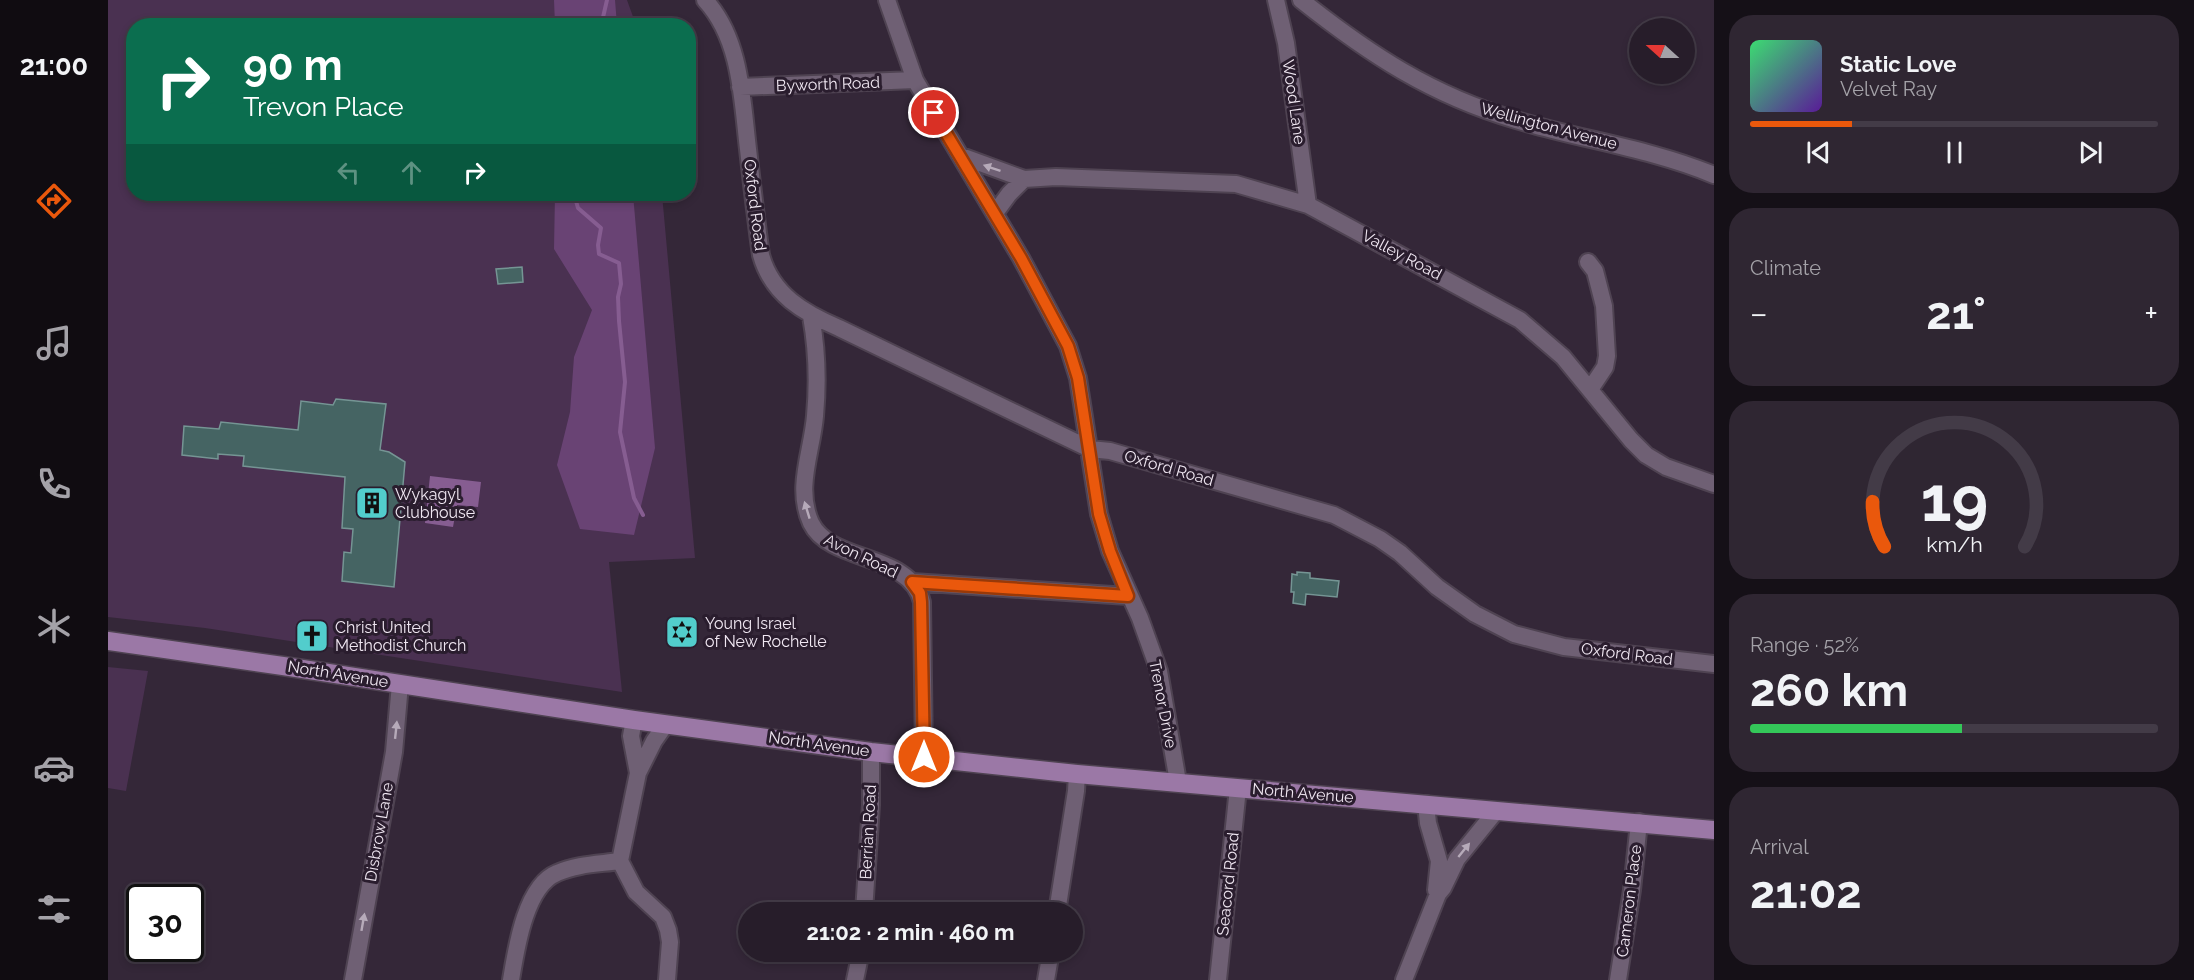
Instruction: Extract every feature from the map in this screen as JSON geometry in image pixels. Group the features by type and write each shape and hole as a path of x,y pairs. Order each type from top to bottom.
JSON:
{"main road":[{"name":"North Avenue","path":"108,641 634,720 871,752 1077,774 1714,830"}],"street":[{"name":"Oxford Road","path":"705,0 730,42 740,87 764,267 782,293 811,316 1090,449 1110,451 1334,515 1380,539 1400,553 1437,587 1475,614 1514,634 1564,647 1714,664"},
{"name":"Trenor Drive","path":"887,0 915,80 1052,312 1068,346 1078,378 1099,514 1110,551 1143,626 1159,671 1178,782"},
{"name":"Wood Lane","path":"1276,0 1286,43 1308,205"},
{"name":"Wellington Avenue","path":"1301,0 1385,63 1444,93 1516,120 1643,150 1680,161 1714,175"},
{"name":"Byworth Road","path":"740,87 915,80"},
{"name":"Valley Road","path":"961,156 1024,178 1056,177 1236,184 1308,205 1520,320 1563,357 1646,455 1677,471 1714,484"},
{"path":"995,213 1024,178"},
{"path":"1588,262 1595,271 1604,306 1607,356 1605,367 1591,388"},
{"name":"Avon Road","path":"811,316 815,340 816,395 815,418 803,489 805,509 818,534 832,543 891,568 912,582 920,593 924,757"},
{"path":"912,582 1128,596"},
{"name":"Disbrow Lane","path":"353,980 394,752 400,684"},
{"path":"634,720 631,736 638,773"},
{"path":"666,724 654,741 638,773 620,861 636,892 663,917 670,942 667,980"},
{"name":"Berrian Road","path":"865,902 871,805 871,752"},
{"path":"1059,902 1077,774"},
{"name":"Seacord Road","path":"1218,980 1238,788"},
{"path":"1426,804 1428,823 1439,861 1436,888 1438,894"},
{"path":"1404,980 1438,894 1451,868 1496,811"},
{"name":"Cameron Place","path":"1618,980 1640,822"},
{"path":"511,980 524,918 542,884 555,873 591,864 620,861"},
{"path":"855,980 859,962"},
{"path":"1046,980 1049,962"}],"shaded area":[{"path":"108,0 627,0 633,18 126,18 126,201 663,201 695,558 609,562 622,692 205,628 108,617"},
{"path":"554,0 615,0 616,18 555,18"},
{"path":"555,201 634,201 655,448 634,535 580,529 557,465 570,412 574,357 592,310 554,249"},
{"path":"430,476 481,482 478,507 457,505 453,527 425,523"},
{"path":"108,667 148,671 126,791 108,788"}],"building":[{"path":"522,267 523,282 498,284 496,269"},
{"name":"Wykagyl Clubhouse","path":"336,399 386,404 380,450 389,452 405,462 394,587 342,581 344,552 351,553 353,529 342,528 345,477 243,466 244,456 218,454 218,459 182,455 184,426 219,429 221,422 298,430 301,401 333,405"},
{"path":"1297,572 1310,573 1310,578 1339,581 1337,597 1306,594 1305,605 1293,603 1292,574 1297,575"}],"waterway":[{"path":"603,18 607,0"},
{"path":"576,201 578,208 601,228 599,254 619,263 621,284 618,297 619,321 625,382 620,432 634,498 643,515"}],"place":[{"name":"Wykagyl Clubhouse","path":"372,503"},
{"name":"Young Israel of New Rochelle","path":"682,632"},
{"name":"Christ United Methodist Church","path":"312,636"}],"route":[{"path":"924,757 921,602 920,593 912,582 1128,596 1110,551 1099,514 1078,378 1068,346 1052,312 1021,258 934,113"}]}
